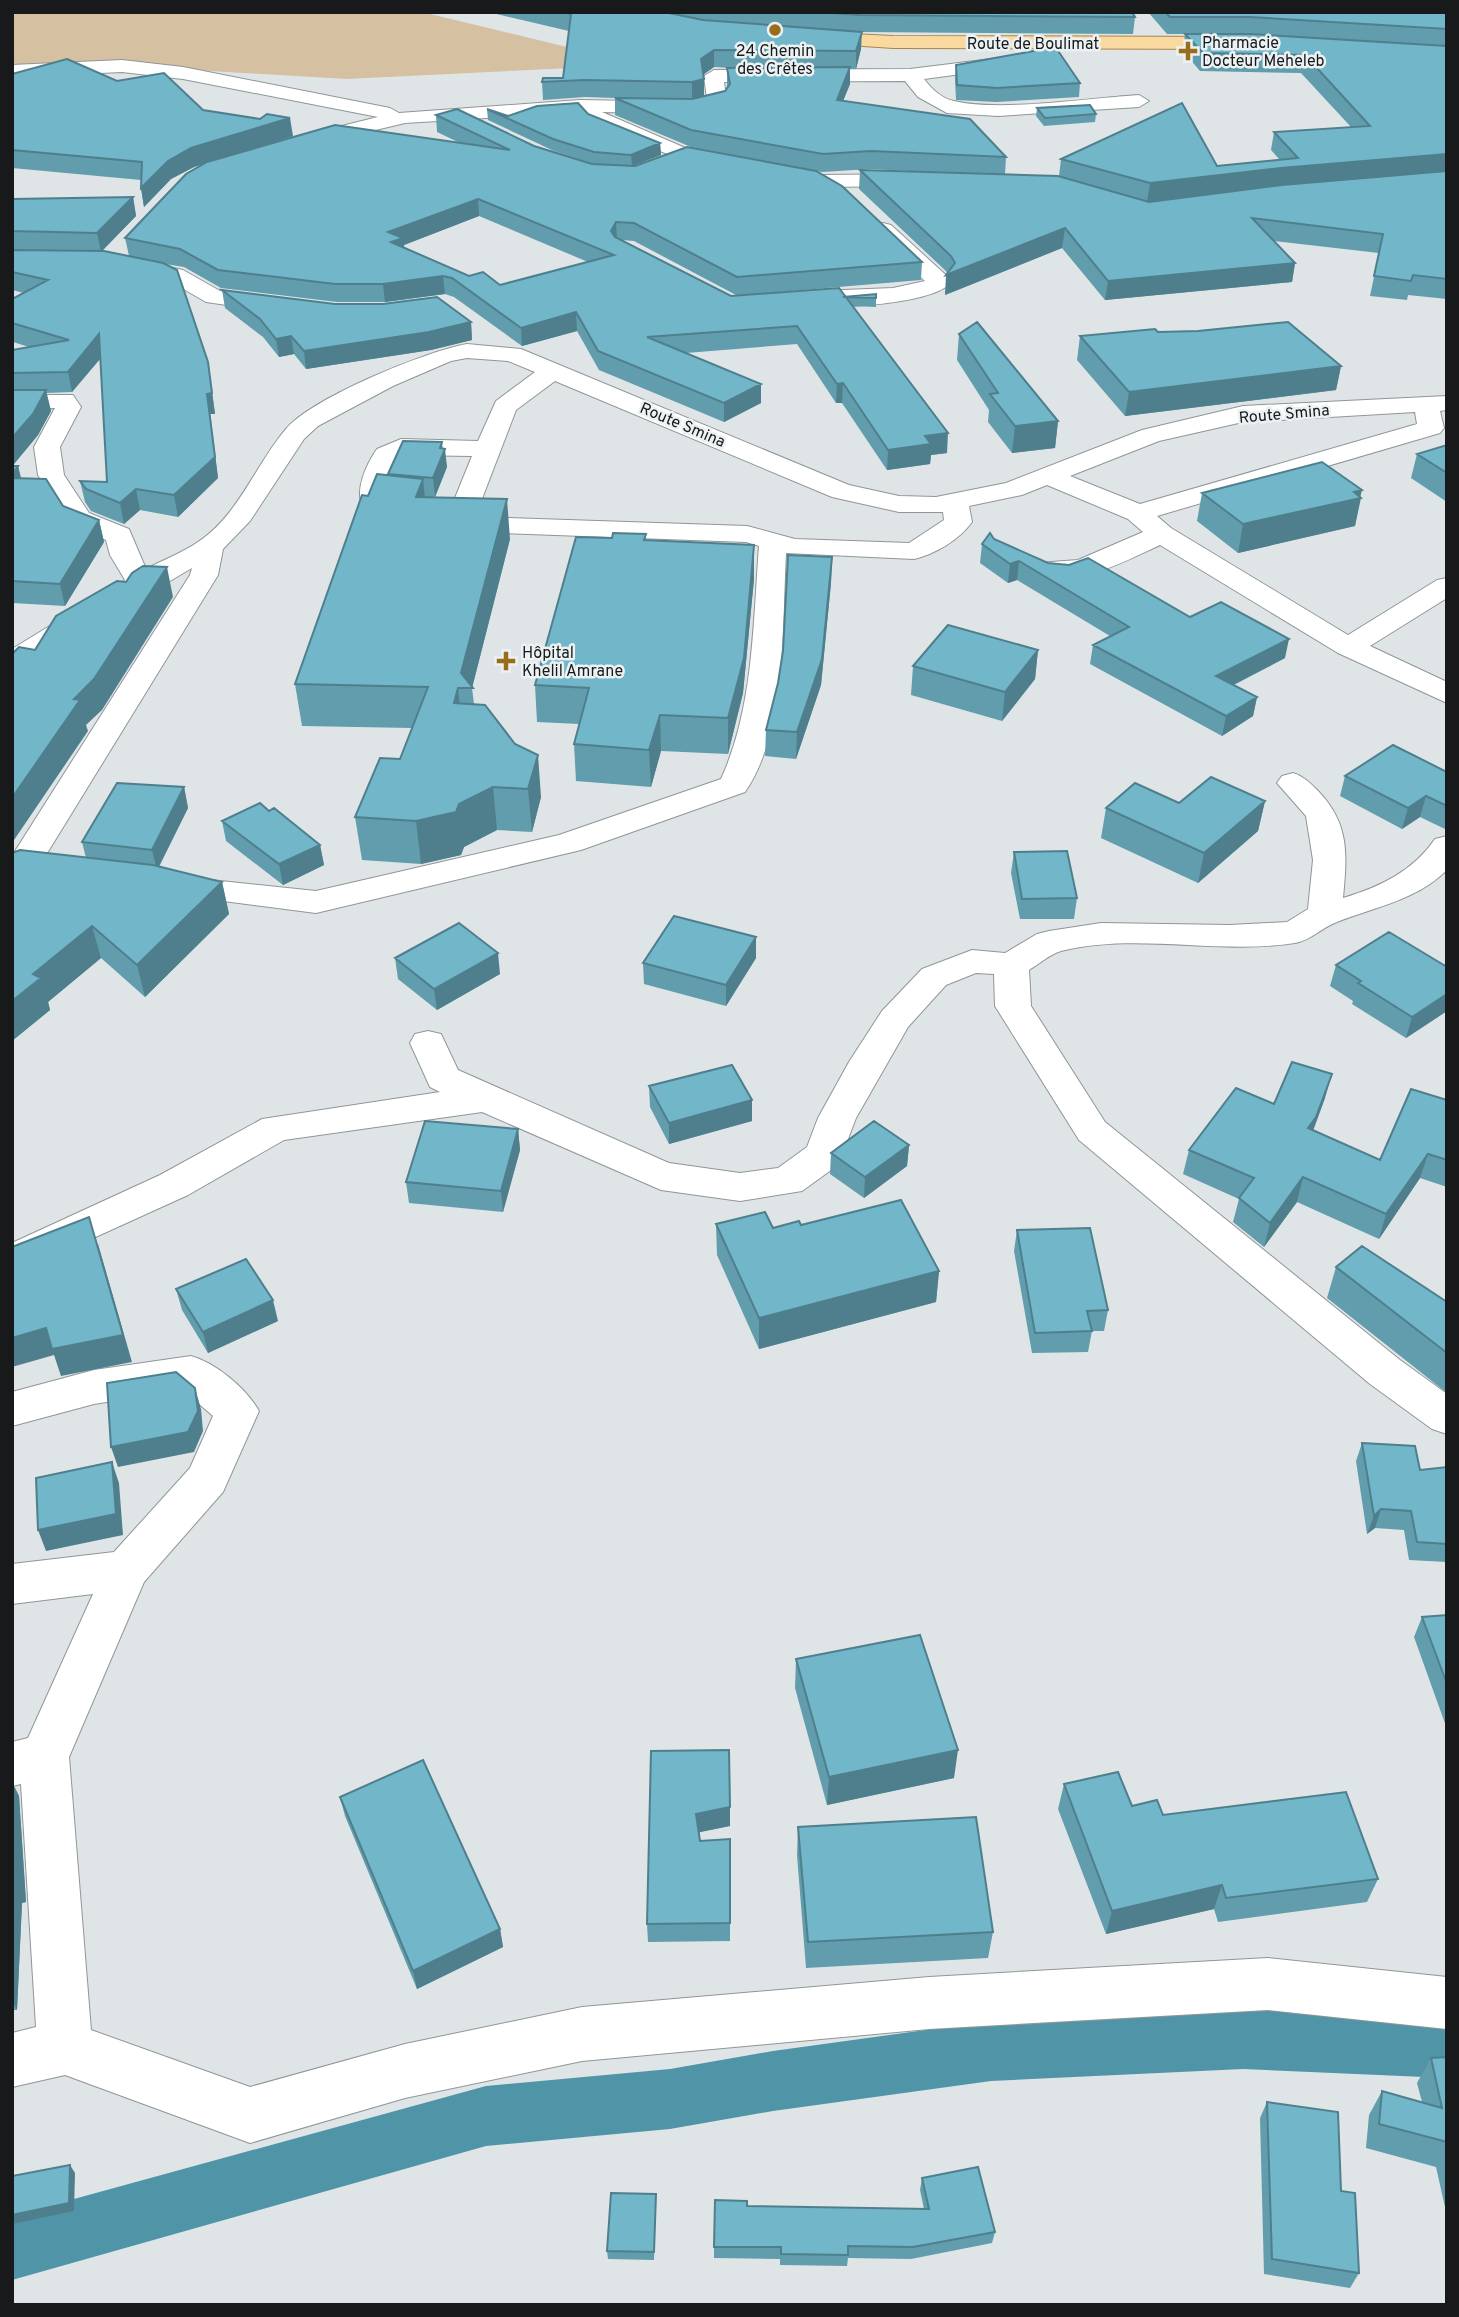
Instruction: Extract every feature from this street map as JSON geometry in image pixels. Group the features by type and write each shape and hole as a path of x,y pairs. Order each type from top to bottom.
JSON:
{"main road":[{"name":"Route de Boulimat","path":"795,37 893,42 1261,44"}],"street":[{"path":"284,148 362,125 405,117 585,106 692,108 717,102 714,76 910,75 981,68 1030,58 1045,43"},
{"path":"12,71 122,65 183,73 405,117"},
{"path":"910,75 925,93 947,107 998,110 1139,101"},
{"path":"585,106 597,119 685,155 822,181 870,178 937,181"},
{"path":"452,113 487,131"},
{"path":"660,165 685,155"},
{"path":"767,301 892,295 932,289 940,282 865,210 822,181"},
{"path":"126,243 108,261 175,275 214,297 296,307"},
{"path":"478,330 512,354"},
{"name":"Route Smina","path":"12,662 141,583 210,547 240,515 295,434 309,421 364,391 445,355 467,351 512,354 841,491 899,504 955,502 1050,477 1151,435 1243,414 1436,404"},
{"path":"442,509 488,449 505,406 554,370"},
{"path":"12,402 64,400 68,407 47,447 51,475 79,519 119,536 124,555 141,583"},
{"path":"1138,513 1431,428 1436,404"},
{"path":"488,449 401,447 386,454 372,492 373,502 442,509 458,525 747,534 794,547 914,551 948,533 958,522 955,502"},
{"path":"1050,477 1138,513 1161,534 1348,647 1447,694"},
{"path":"1024,559 1056,573 1066,573 1161,534"},
{"path":"142,882 316,902 569,843 734,785 747,762 760,694 773,541"},
{"path":"27,872 204,575 210,547"},
{"path":"1348,647 1447,586"},
{"path":"1293,783 1322,814 1330,860 1325,914"},
{"path":"428,1042 443,1078 485,1099 600,1146 661,1176 740,1187 788,1181 824,1155 837,1118 862,1071 895,1018 934,977 972,961 1011,965 1049,942 1101,934 1230,936 1295,932 1325,914 1390,894 1440,860 1447,846"},
{"path":"1011,965 1013,1006 1092,1131 1385,1372 1447,1417"},
{"path":"12,1260 174,1185 275,1128 485,1099"},
{"path":"12,1409 94,1387 191,1372 237,1411 207,1479 126,1570 28,1761 65,2048"},
{"path":"12,1584 126,1570"},
{"path":"12,2060 65,2048 250,2115 405,2071 582,2034 929,2003 1268,1984 1447,2003"}],"shaded area":[{"path":"12,12 422,12 592,53 571,68 347,79 142,67 12,75"}],"building":[{"path":"561,12 664,12 703,20 862,32 856,51 714,50 701,59 704,79 692,82 542,82 543,78 563,78 571,14"},
{"path":"818,12 1132,12 1135,17 860,15"},
{"path":"1165,12 1447,12 1447,29 1250,17 1170,17"},
{"path":"1185,34 1250,34 1447,46 1447,154 1281,168 1150,183 1061,159 1182,103 1217,166 1298,158 1274,132 1370,126 1305,55 1203,53"},
{"path":"1050,39 1080,83 997,88 957,85 956,65 1039,50"},
{"path":"67,59 117,81 164,73 203,110 260,119 267,114 290,118 191,148 168,161 141,188 142,162 12,150 12,74"},
{"path":"850,67 837,100 970,119 1006,157 871,151 823,154 691,130 615,98 692,99 725,91 730,84 727,68"},
{"path":"578,103 588,114 660,143 631,155 594,152 553,139 487,109 508,116 537,106"},
{"path":"1090,105 1096,114 1045,118 1037,108"},
{"path":"457,109 534,146 592,164 635,166 687,147 816,171 842,186 922,262 737,277 634,223 616,222 611,231 615,237 731,296 839,288 948,433 925,436 931,444 888,450 843,383 837,384 797,326 647,337 761,384 724,403 598,351 576,312 521,328 452,278 443,276 383,284 335,284 218,270 180,249 125,238 186,174 207,162 335,125 510,150 436,115","holes":["478,199 614,255 500,285 483,272 469,276 391,242 403,238 388,232"]},
{"path":"860,170 1058,176 1149,202 1282,185 1447,171 1447,279 1413,275 1411,281 1374,276 1383,234 1252,218 1295,263 1108,281 1065,228 946,275 955,263 951,256"},
{"path":"133,197 97,233 12,231 12,199"},
{"path":"12,250 104,251 163,263 177,270 208,362 212,393 207,394 215,457 174,495 136,489 120,503 86,489 80,481 107,482 99,334 68,372 12,373 12,350 69,340 12,323 12,299 48,280 12,272"},
{"path":"222,290 335,304 383,304 437,297 471,322 429,332 304,351 291,336 276,339 260,319"},
{"path":"876,294 876,298 843,297"},
{"path":"977,322 1058,421 1015,426 990,394 998,393 959,334"},
{"path":"1288,322 1341,366 1129,392 1080,336 1155,329 1158,332 1198,331"},
{"path":"12,390 46,390 33,414 12,438"},
{"path":"403,441 442,442 440,448 445,449 433,478 388,474"},
{"path":"1447,445 1447,473 1417,454"},
{"path":"1322,462 1362,490 1354,492 1361,498 1243,524 1202,493"},
{"path":"377,474 423,479 416,497 507,499 461,673 473,688 458,688 454,703 485,705 515,744 538,755 528,789 493,787 459,804 456,812 416,821 355,817 380,758 400,759 428,687 295,684 362,495 368,496"},
{"path":"12,478 46,479 63,506 99,520 60,584 12,581"},
{"path":"613,533 646,534 644,540 754,545 744,658 728,718 660,715 649,750 574,744 589,688 535,685 576,537 612,538"},
{"path":"990,533 994,539 1048,563 1069,565 1088,558 1190,617 1221,602 1289,639 1216,676 1257,697 1226,716 1093,645 1129,627 1019,561 1010,564 982,544"},
{"path":"788,555 832,557 822,659 797,732 766,730 783,651"},
{"path":"143,566 167,567 94,679 74,699 80,700 12,798 12,654 19,647 35,650 56,616 117,581 126,582 132,573"},
{"path":"948,625 1038,650 1005,692 913,666"},
{"path":"1393,745 1447,772 1447,806 1426,796 1408,808 1345,776"},
{"path":"1211,777 1265,801 1204,853 1106,808 1135,783 1179,803"},
{"path":"117,783 184,787 152,850 82,842"},
{"path":"260,803 269,811 274,808 320,845 279,864 222,821"},
{"path":"20,850 153,865 222,882 137,965 92,926 33,974 41,978 12,1001 12,853"},
{"path":"1067,851 1077,898 1022,899 1014,852"},
{"path":"674,916 756,937 726,985 643,963"},
{"path":"459,923 498,953 434,989 395,958"},
{"path":"1389,932 1447,967 1447,994 1412,1017 1358,983 1361,981 1336,965"},
{"path":"1292,1062 1332,1074 1316,1117 1308,1128 1380,1160 1411,1089 1447,1100 1447,1160 1428,1154 1386,1214 1303,1177 1270,1223 1239,1198 1254,1178 1189,1150 1236,1088 1274,1104"},
{"path":"732,1065 752,1100 669,1123 649,1086"},
{"path":"425,1121 518,1129 501,1191 406,1182"},
{"path":"874,1121 909,1145 865,1177 831,1153"},
{"path":"901,1200 939,1271 759,1318 716,1224 765,1212 773,1228 799,1221 801,1225"},
{"path":"89,1217 123,1335 52,1349 46,1328 12,1338 12,1247"},
{"path":"1090,1228 1108,1310 1087,1311 1092,1331 1035,1333 1017,1230"},
{"path":"1362,1246 1447,1302 1447,1353 1336,1267"},
{"path":"246,1259 273,1300 203,1332 176,1289"},
{"path":"176,1372 195,1388 198,1411 188,1432 111,1447 107,1383"},
{"path":"1362,1443 1415,1446 1420,1470 1447,1467 1447,1544 1417,1542 1411,1511 1381,1509 1374,1516"},
{"path":"112,1462 116,1514 38,1530 36,1478"},
{"path":"1447,1615 1447,1684 1422,1617"},
{"path":"920,1635 958,1750 829,1777 796,1659"},
{"path":"729,1750 730,1807 696,1814 700,1841 730,1839 730,1923 647,1924 651,1751"},
{"path":"423,1760 500,1929 413,1971 340,1797"},
{"path":"1118,1772 1132,1806 1157,1800 1163,1815 1346,1792 1378,1879 1226,1898 1222,1885 1112,1911 1064,1784"},
{"path":"976,1817 993,1932 808,1942 798,1827"},
{"path":"12,1836 15,1880 12,1881"},
{"path":"1447,2057 1447,2142 1379,2124 1382,2091 1442,2108 1431,2058"},
{"path":"1267,2102 1338,2112 1341,2191 1355,2193 1359,2273 1272,2259"},
{"path":"70,2165 69,2203 12,2215 12,2176"},
{"path":"978,2167 995,2232 913,2247 848,2246 848,2255 781,2254 781,2247 714,2247 715,2200 747,2201 747,2206 929,2209 922,2178"},
{"path":"611,2193 656,2194 654,2252 607,2251"}],"waterway":[{"path":"12,2248 486,2116 670,2099 773,2081 991,2051 1243,2039 1447,2048"}],"place":[{"name":"24 Chemin des Crêtes","path":"775,30"},
{"name":"Pharmacie Docteur Meheleb","path":"1188,51"},
{"name":"Hôpital Khelil Amrane","path":"506,661"}]}
